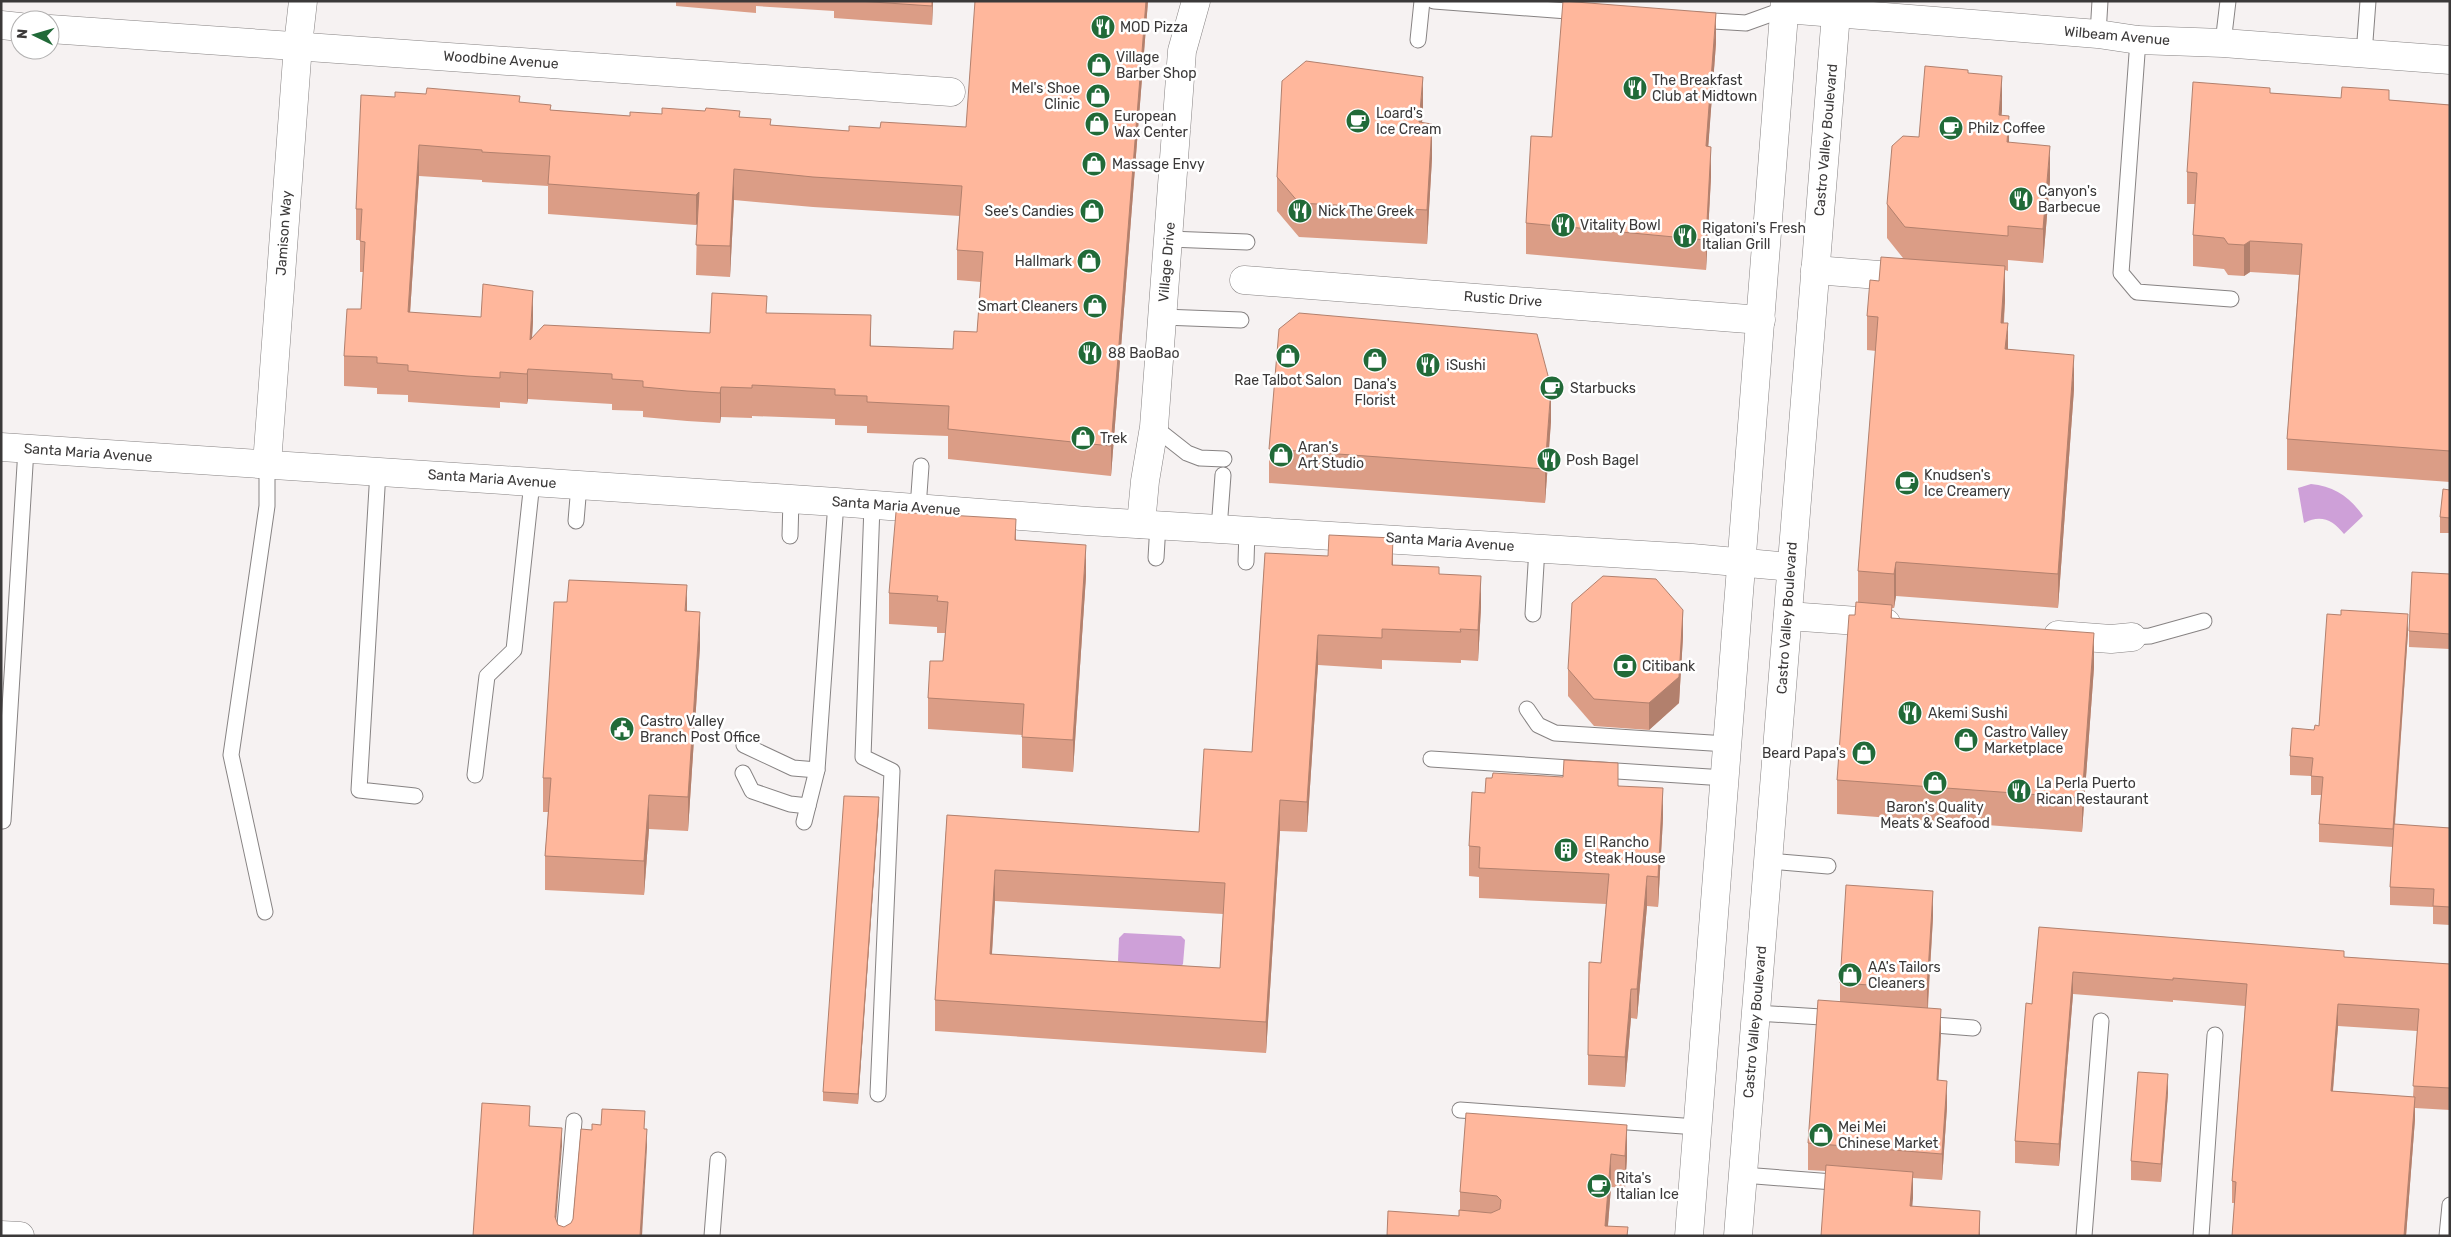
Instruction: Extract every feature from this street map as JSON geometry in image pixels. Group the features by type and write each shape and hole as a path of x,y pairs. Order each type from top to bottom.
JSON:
{"street":[{"name":"Jamison Way","path":"267,464 298,45 304,1"},
{"name":"Wilbeam Avenue","path":"1782,4 1837,7 2098,34 2138,40 2223,43 2450,60"},
{"path":"1689,1236 1761,320 1782,4"},
{"name":"Castro Valley Boulevard","path":"1738,1236 1837,7"},
{"name":"Village Drive","path":"1150,524 1145,481 1154,427 1182,51 1193,12"},
{"name":"Woodbine Avenue","path":"60,30 951,92"},
{"path":"1815,270 1938,280"},
{"name":"Rustic Drive","path":"1244,280 1761,320"},
{"name":"Santa Maria Avenue","path":"14,448 1219,529 1537,548 1791,567"},
{"path":"1788,616 1913,625"},
{"path":"2032,633 2111,639 2132,637"},
{"path":"1,1235 20,1236"}],"lane":[{"path":"1418,40 1422,1"},
{"path":"1434,1 1597,13"},
{"path":"2098,34 2100,1"},
{"path":"2223,43 2228,1"},
{"path":"2364,54 2368,1"},
{"path":"1686,19 1746,23 1782,4"},
{"path":"2138,40 2120,273 2138,292 2231,299"},
{"path":"1169,239 1247,242"},
{"path":"1163,317 1241,320"},
{"path":"1154,427 1187,453 1200,458 1224,459"},
{"path":"3,821 14,448"},
{"path":"265,912 231,755 267,506 267,464"},
{"path":"918,508 921,466"},
{"path":"378,471 359,790 415,796"},
{"path":"1219,529 1223,475"},
{"path":"475,776 487,676 514,650 532,482"},
{"path":"576,521 579,485"},
{"path":"790,499 790,536"},
{"path":"804,822 817,770 836,502"},
{"path":"872,505 863,757 892,771 878,1094"},
{"path":"1150,524 1156,558"},
{"path":"1246,562 1247,530"},
{"path":"1533,614 1537,548"},
{"path":"2132,637 2150,636 2204,621"},
{"path":"1527,709 1538,725 1555,733 1727,744"},
{"path":"744,745 793,768 817,770"},
{"path":"1431,759 1725,778"},
{"path":"742,773 752,791 790,804 808,806"},
{"path":"1768,861 1828,866"},
{"path":"1756,1013 1853,1020"},
{"path":"2084,1236 2101,1021"},
{"path":"1903,1023 1973,1028"},
{"path":"2201,1236 2215,1035"},
{"path":"1460,1110 1697,1127"},
{"path":"564,1236 574,1121"},
{"path":"712,1236 718,1160"},
{"path":"1743,1175 1857,1184"},
{"path":"2447,1236 2450,1205"}],"shaded area":[{"path":"2311,484 2327,487 2341,494 2353,503 2363,516 2344,534 2336,525 2326,520 2316,519 2304,523 2298,488"},
{"path":"1124,933 1181,936 1185,940 1183,964 1179,969 1121,966 1118,961 1119,938"}],"building":[{"path":"858,1 932,1 932,6"},
{"path":"975,1 1146,1 1111,446 948,429 949,406 867,402 867,396 835,395 835,389 752,385 752,388 721,387 720,393 687,391 643,387 643,381 612,379 612,374 528,369 527,374 500,372 500,378 467,376 408,371 408,365 377,363 377,357 344,356 347,309 361,309 365,242 360,241 362,209 356,209 361,95 395,97 395,92 426,94 427,88 520,96 519,102 551,105 550,110 630,116 630,112 662,114 662,108 705,111 706,108 740,111 739,117 771,119 770,125 849,131 849,126 880,128 881,122 966,127","holes":["419,145 482,150 482,152 550,156 548,184 696,195 699,192 696,245 730,246 734,169 813,177 962,186 957,250 983,252 977,332 954,331 953,349 870,346 871,315 766,313 767,296 712,293 710,333 544,325 530,340 533,291 483,284 481,317 408,312"]},
{"path":"1563,1 1716,13 1706,146 1711,147 1706,240 1526,223 1531,136 1552,137"},
{"path":"1306,61 1423,77 1419,122 1432,124 1427,210 1299,203 1277,177 1282,81"},
{"path":"1925,66 1968,70 1968,73 2002,76 1999,115 2009,116 2007,142 2050,146 2043,229 2008,226 2008,236 1905,227 1887,204 1892,146 1903,136 1919,137"},
{"path":"2193,82 2270,88 2270,93 2341,98 2342,87 2389,90 2389,100 2450,105 2450,451 2287,439 2302,244 2250,241 2244,245 2228,244 2224,238 2193,235 2197,173 2187,172"},
{"path":"1881,257 2005,266 2001,323 2008,323 2005,349 2074,355 2058,574 1896,562 1894,574 1858,571 1878,317 1867,316 1870,280 1879,281"},
{"path":"1299,313 1537,334 1551,387 1545,469 1269,449 1279,329"},
{"path":"2443,489 2450,490 2450,518 2440,517"},
{"path":"896,512 1016,519 1015,540 1086,545 1073,740 1022,737 1024,704 928,698 930,661 943,661 948,602 937,601 938,596 889,593"},
{"path":"1329,535 1393,538 1392,565 1439,567 1439,574 1481,576 1478,630 1460,629 1461,632 1382,629 1382,638 1318,635 1307,802 1280,800 1266,1022 935,1000 947,815 1199,832 1204,749 1252,752 1265,553 1328,556","holes":["995,870 1225,883 1220,968 990,954"]},
{"path":"2412,572 2450,574 2450,634 2409,631"},
{"name":"Citibank","path":"1603,576 1656,579 1683,610 1679,677 1649,703 1594,699 1568,669 1572,603"},
{"name":"Castro Valley Branch Post Office","path":"569,580 687,585 685,611 700,612 688,797 649,795 644,861 545,856 551,778 543,778 554,602 567,602"},
{"name":"Castro Valley Marketplace","path":"1856,602 1892,605 1891,618 2094,633 2082,798 1837,780 1849,615 1855,615"},
{"path":"2341,610 2408,614 2393,829 2319,824 2323,777 2311,776 2313,758 2290,756 2292,728 2314,730 2315,725 2319,726 2327,614 2341,615"},
{"path":"1564,760 1618,763 1618,786 1663,788 1658,877 1647,876 1637,989 1631,989 1625,1057 1588,1055 1589,962 1601,963 1609,874 1479,868 1480,847 1469,846 1472,792 1485,793 1486,778 1492,778 1493,773 1563,777"},
{"path":"844,796 879,797 858,1094 823,1092"},
{"path":"2394,824 2450,828 2450,907 2433,906 2434,889 2390,887"},
{"path":"1846,885 1933,891 1927,989 1840,983"},
{"path":"2039,927 2344,951 2344,957 2450,964 2450,1088 2413,1086 2419,1009 2338,1004 2331,1091 2415,1097 2404,1236 2232,1236 2236,1182 2232,1181 2247,984 2073,972 2059,1144 2015,1141 2026,1003 2032,1004"},
{"path":"1818,1000 1941,1009 1937,1080 1947,1081 1942,1154 1808,1143"},
{"path":"2138,1072 2168,1074 2161,1164 2131,1161"},
{"path":"482,1103 530,1106 529,1126 562,1128 555,1217 558,1225 564,1227 571,1223 573,1219 581,1129 592,1130 592,1124 601,1125 602,1109 645,1111 644,1129 647,1129 640,1236 473,1236"},
{"path":"1466,1113 1627,1125 1625,1156 1611,1154 1605,1226 1628,1227 1627,1236 1387,1236 1388,1211 1459,1216 1459,1210 1491,1213 1500,1209 1501,1200 1497,1196 1460,1192"},
{"path":"1826,1165 1913,1172 1910,1206 1980,1211 1979,1236 1821,1236"}],"place":[{"name":"MOD Pizza","path":"1103,27"},
{"name":"Village Barber Shop","path":"1099,65"},
{"name":"The Breakfast Club at Midtown","path":"1635,88"},
{"name":"Mel's Shoe Clinic","path":"1098,96"},
{"name":"Loard's Ice Cream","path":"1358,121"},
{"name":"European Wax Center","path":"1097,124"},
{"name":"Philz Coffee","path":"1951,128"},
{"name":"Massage Envy","path":"1094,164"},
{"name":"Canyon's Barbecue","path":"2021,199"},
{"name":"See's Candies","path":"1092,211"},
{"name":"Nick The Greek","path":"1300,211"},
{"name":"Vitality Bowl","path":"1563,225"},
{"name":"Rigatoni's Fresh Italian Grill","path":"1685,236"},
{"name":"Hallmark","path":"1089,261"},
{"name":"Smart Cleaners","path":"1095,306"},
{"name":"88 BaoBao","path":"1090,353"},
{"name":"Rae Talbot Salon","path":"1288,356"},
{"name":"Dana's Florist","path":"1375,360"},
{"name":"iSushi","path":"1428,365"},
{"name":"Starbucks","path":"1552,388"},
{"name":"Trek","path":"1083,438"},
{"name":"Aran's Art Studio","path":"1281,455"},
{"name":"Posh Bagel","path":"1549,460"},
{"name":"Knudsen's Ice Creamery","path":"1907,483"},
{"name":"Citibank","path":"1625,666"},
{"name":"Akemi Sushi","path":"1910,713"},
{"name":"Castro Valley Branch Post Office","path":"622,729"},
{"name":"Castro Valley Marketplace","path":"1966,740"},
{"name":"Beard Papa's","path":"1864,753"},
{"name":"Baron's Quality Meats & Seafood","path":"1935,783"},
{"name":"La Perla Puerto Rican Restaurant","path":"2019,791"},
{"name":"El Rancho Steak House","path":"1566,850"},
{"name":"AA's Tailors Cleaners","path":"1850,975"},
{"name":"Mei Mei Chinese Market","path":"1821,1135"},
{"name":"Rita's Italian Ice","path":"1599,1186"}]}
